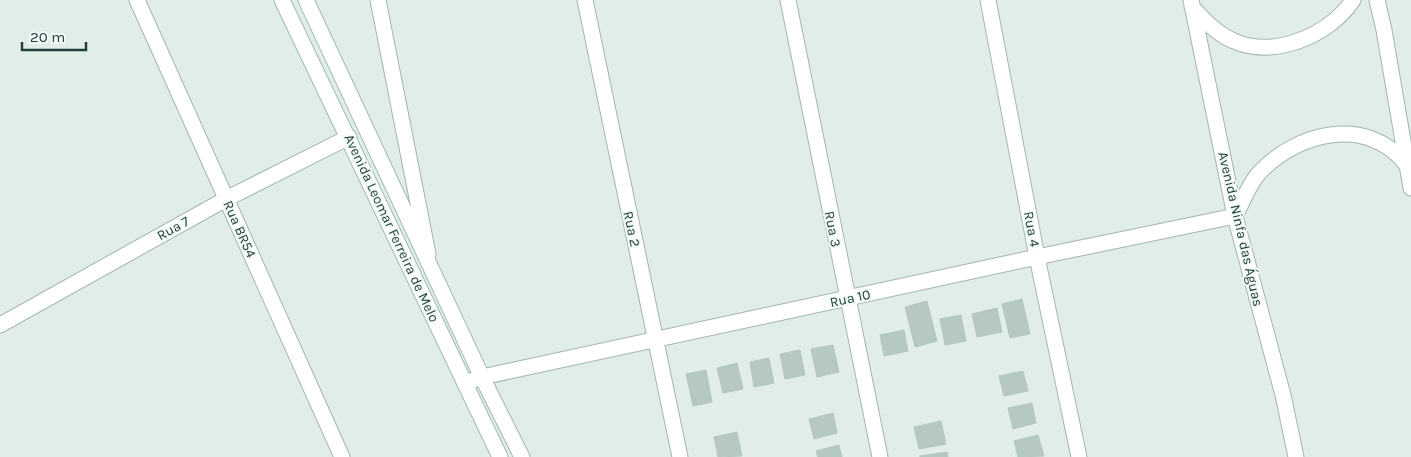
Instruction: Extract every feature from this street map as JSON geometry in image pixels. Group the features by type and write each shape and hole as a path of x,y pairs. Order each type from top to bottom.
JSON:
{"street":[{"name":"Rua BR54","path":"137,0 342,457"},
{"name":"Avenida Leomar Ferreira de Melo","path":"282,0 500,457"},
{"name":"Avenida Leomar Ferreira de Melo","path":"306,0 482,377 522,457"},
{"path":"378,0 429,261"},
{"name":"Rua 2","path":"585,0 680,457"},
{"name":"Rua 3","path":"788,0 846,299 880,457"},
{"name":"Rua 4","path":"988,0 1037,257 1080,457"},
{"path":"1192,4 1214,30 1235,42 1258,46 1285,45 1308,37 1330,26 1346,10 1352,0"},
{"path":"1377,0 1384,30 1411,188"},
{"name":"Avenida Ninfa das Águas","path":"1192,4 1235,216 1283,395 1296,457"},
{"path":"1235,216 1258,174 1297,143 1350,133 1377,140 1398,153 1406,164"},
{"name":"Rua 7","path":"0,325 226,198 349,137"},
{"name":"Rua 10","path":"465,383 482,377 655,338 1235,216"}],"building":[{"path":"1022,299 1030,334 1010,338 1002,304"},
{"path":"927,301 937,341 915,347 905,307"},
{"path":"997,308 1002,332 977,337 972,314"},
{"path":"961,315 966,341 945,345 940,319"},
{"path":"904,330 908,351 884,356 880,335"},
{"path":"833,345 839,372 817,377 811,349"},
{"path":"800,350 805,375 785,379 780,354"},
{"path":"769,358 774,383 754,387 750,362"},
{"path":"737,363 743,389 723,393 717,368"},
{"path":"706,370 712,402 693,406 686,374"},
{"path":"1023,371 1028,391 1004,396 999,376"},
{"path":"1032,403 1036,423 1013,429 1008,408"},
{"path":"833,413 837,433 814,439 809,419"},
{"path":"941,421 946,444 919,449 914,427"},
{"path":"737,432 742,456 718,457 714,437"},
{"path":"1038,435 1044,456 1018,457 1014,441"},
{"path":"839,445 842,457 818,457 816,451"},
{"path":"947,452 948,457 920,457 920,456"}]}
